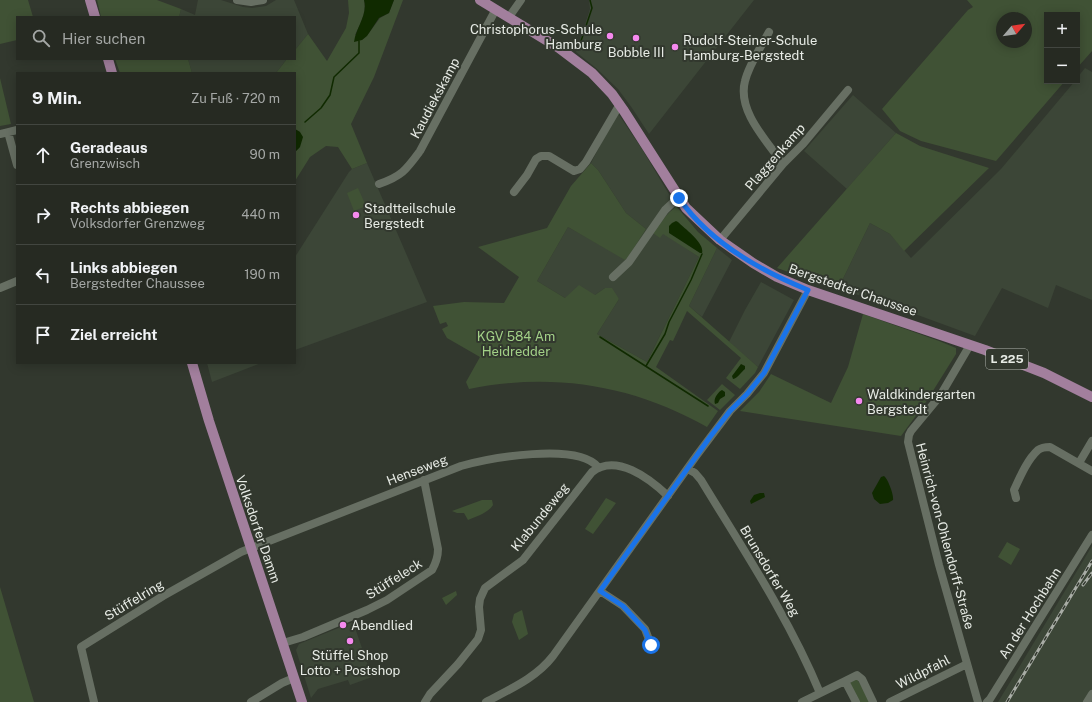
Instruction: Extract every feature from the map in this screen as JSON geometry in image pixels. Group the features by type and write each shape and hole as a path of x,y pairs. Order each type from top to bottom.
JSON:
{"main road":[{"path":"90,0 95,16"},
{"name":"Bergstedter Chaussee","path":"480,0 572,57 592,73 620,104 648,145 679,198 693,216 720,240 753,263 781,279 808,290 970,345"},
{"path":"108,60 112,72"},
{"name":"L 225","path":"970,345 1044,373 1091,394"},
{"name":"Volksdorfer Damm","path":"192,364 209,421 302,702"}],"street":[{"path":"237,0 251,2 263,0"},
{"path":"509,17 521,0"},
{"name":"Kaudiekskamp","path":"379,184 396,178 406,169 420,151 496,9"},
{"path":"769,32 750,67 744,82 745,107 752,120 783,164"},
{"name":"Plaggenkamp","path":"720,240 783,164 803,144 848,90"},
{"path":"514,192 527,175 536,159 541,156 549,156 574,171 580,169 586,162 620,104"},
{"path":"16,130 4,133 16,163"},
{"path":"614,277 629,262 665,210 679,198"},
{"path":"0,288 16,281"},
{"path":"486,702 530,678 543,668 554,655 697,455 730,411 747,394 764,373 808,290"},
{"name":"Heinrich-von-Ohlendorff-Straße","path":"970,345 944,390 911,431 908,439 909,450 922,501 978,702"},
{"path":"1079,463 1092,441"},
{"path":"1016,498 1014,490 1037,450 1041,448 1050,447 1092,471"},
{"name":"Henseweg","path":"251,548 471,463 519,455 548,454 574,456 594,462 598,467"},
{"path":"598,467 610,464 628,469 648,480 668,496"},
{"name":"Klabundeweg","path":"425,702 430,694 462,660 478,639 481,630 479,607 480,599 485,588 523,560 581,485 598,467"},
{"name":"Brunsdorfer Weg","path":"688,469 695,473 701,480 741,544 805,658 820,693"},
{"name":"Stüffeleck","path":"283,643 303,637 367,610 392,597 432,570 436,564 438,549 424,480"},
{"name":"An der Hochbahn","path":"987,702 1092,535"},
{"name":"Stüffelring","path":"94,702 81,647 163,596 251,548"},
{"path":"600,591 623,606 645,630 651,645"},
{"name":"Wildpfahl","path":"890,702 967,664"},
{"path":"802,702 855,676 860,677 873,702"},
{"path":"251,702 282,683 294,678"},
{"path":"846,681 856,702"},
{"path":"1087,702 1092,694"}],"shaded area":[{"path":"198,0 221,0 243,7 252,8 266,6 276,0 294,0 308,34 296,49 296,16 179,16 181,9 195,15"},
{"path":"364,0 394,0 389,13 379,18 367,36 362,40 354,42 363,16 365,5"},
{"name":"Rudolf-Steiner-Schule Hamburg-Bergstedt","path":"589,0 754,0 649,134 618,89 596,68 576,52 590,9"},
{"path":"188,60 286,60 277,72 192,72"},
{"path":"1085,68 1092,72 1092,300 1056,285 1048,308 1002,288 975,336 885,303 838,289 870,223 890,234 911,258 1001,169 1072,84 1080,84 1080,74"},
{"path":"853,95 896,133 847,189 804,151"},
{"path":"617,112 642,149 676,206 672,208 663,233 699,257 647,362 597,334 619,299 605,288 595,295 565,298 537,281 568,227 625,259 646,229 626,213 598,170 591,163"},
{"path":"296,130 300,132 303,137 300,147 296,151"},
{"name":"Stadtteilschule Bergstedt","path":"367,163 427,302 296,350 296,255 352,169"},
{"path":"676,221 698,241 702,249 702,253 669,233 669,226"},
{"path":"717,248 732,260 702,317 689,306"},
{"path":"761,282 794,300 758,367 729,342"},
{"path":"207,364 258,364 212,382"},
{"path":"741,364 745,366 745,369 733,379 732,376"},
{"path":"722,390 725,392 725,396 715,404 716,396"},
{"path":"884,476 893,495 893,500 888,503 880,504 874,499 872,493 881,477"},
{"path":"764,493 765,497 751,504 750,501 754,495"},
{"path":"1092,546 1092,702 998,702 1018,669"},
{"path":"353,622 372,677 350,685 348,680 318,689 311,698 296,650 299,644"}],"green space":[{"path":"0,0 28,0 33,16 16,16 16,40 0,44"},
{"path":"97,0 157,0 181,9 179,16 101,16"},
{"path":"348,0 364,0 364,13 355,35 362,40 380,18 389,13 394,0 403,0 374,77 351,124 367,163 352,169 338,147 326,146 310,157 296,179 296,151 300,147 300,132 296,130 296,72 277,72 286,60 296,60 296,49 308,34 327,61 346,28 349,13"},
{"path":"967,0 1092,0 1092,51 1080,65 1080,12 1044,12 1044,84 1062,84 996,161 921,141 900,131 882,109 968,10 973,7"},
{"path":"115,60 188,60 192,72 120,72"},
{"path":"0,78 11,124 0,126"},
{"path":"896,133 920,146 989,168 904,251 890,234 870,223 838,289 777,268"},
{"name":"KGV 584 Am Heidredder","path":"591,163 598,170 626,213 646,229 625,260 568,227 537,281 565,298 579,285 595,295 605,288 612,288 619,299 597,334 647,362 699,257 663,234 660,238 653,233 676,206 698,232 717,248 689,306 758,367 755,373 740,389 726,378 741,358 687,311 673,341 670,340 656,367 718,411 707,427 650,401 621,392 592,386 562,382 531,382 500,384 469,389 466,382 480,357 447,338 442,329 448,326 446,322 440,324 433,306 464,302 504,303 519,277 478,247 547,228 571,186"},
{"path":"358,188 366,206 354,211 347,193"},
{"path":"863,314 956,348 956,354 926,402 901,436 740,411 759,392 771,374 831,403 848,367"},
{"path":"722,384 735,395 720,410 707,400"},
{"path":"606,498 616,503 593,534 585,529"},
{"path":"482,500 492,500 493,505 479,516 468,520 464,513 452,511"},
{"path":"1007,542 1020,549 1011,565 998,557"},
{"path":"0,587 34,702 0,702"},
{"path":"456,591 457,595 446,605 442,598"},
{"path":"522,610 528,634 519,640 512,622 514,614"},
{"path":"857,679 871,702 859,702 850,684 851,681"}],"waterway":[{"path":"578,50 592,8 590,0"},
{"path":"305,122 321,108 330,95 334,77 359,53 359,41"},
{"path":"646,366 665,334 669,322 691,280 702,254"},
{"path":"600,337 708,406"}],"railway":[{"path":"1007,702 1092,561"},
{"path":"1083,585 1092,573"}],"place":[{"name":"Christophorus-Schule Hamburg","path":"610,36"},
{"name":"Bobble III","path":"636,38"},
{"name":"Rudolf-Steiner-Schule Hamburg-Bergstedt","path":"675,47"},
{"name":"Stadtteilschule Bergstedt","path":"356,215"},
{"name":"Waldkindergarten Bergstedt","path":"859,401"},
{"name":"Abendlied","path":"343,625"},
{"name":"Stüffel Shop Lotto + Postshop","path":"350,641"}],"route":[{"path":"651,645 645,630 623,606 600,591 710,437 730,411 747,394 764,373 808,290 777,277 727,246 693,216 679,198"}]}
